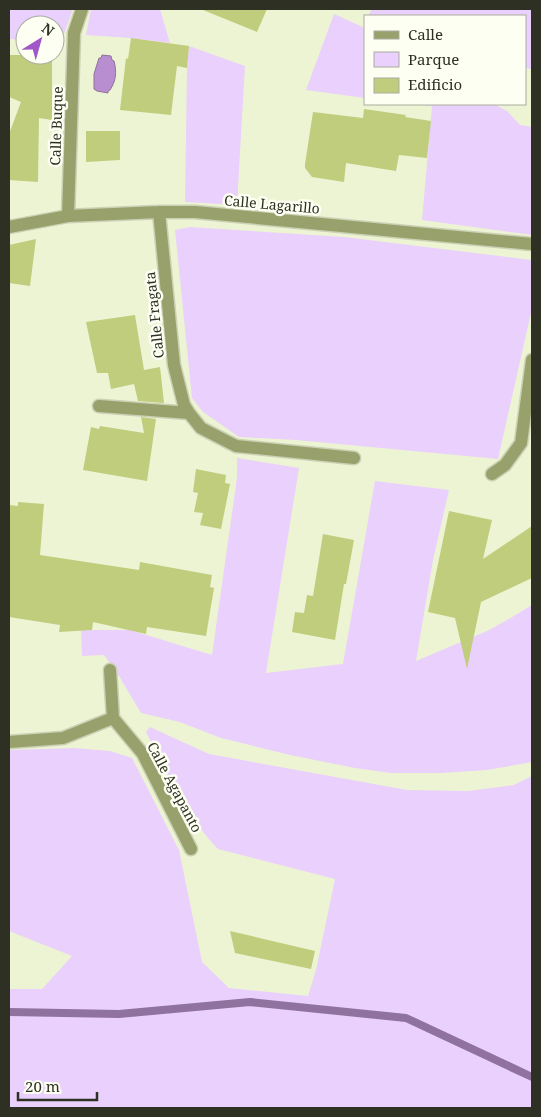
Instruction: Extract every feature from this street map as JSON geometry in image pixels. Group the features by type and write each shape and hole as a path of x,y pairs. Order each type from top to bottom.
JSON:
{"street":[{"name":"Calle Buque","path":"68,216 74,33 82,9"},
{"name":"Calle Fragata","path":"159,212 174,365 184,405 189,413 202,428 236,446 354,458"},
{"name":"Calle Lagarillo","path":"9,227 68,216 195,212 532,244"},
{"path":"492,474 505,465 521,444 532,360"},
{"path":"99,406 189,413"},
{"path":"9,742 63,738 113,718 110,670"},
{"name":"Calle Agapanto","path":"113,718 143,754 191,849"}],"green space":[{"path":"9,9 73,9 65,31 65,15 15,15 15,39 9,39"},
{"path":"91,9 160,9 170,43 86,35"},
{"path":"372,9 532,9 532,69 526,68 526,15 369,15"},
{"path":"334,14 364,28 364,98 306,90"},
{"path":"189,46 245,66 237,205 185,202"},
{"path":"424,105 496,105 507,111 520,125 532,127 532,235 422,220 432,106"},
{"path":"190,227 344,237 532,260 532,312 498,459 296,440 239,437 203,412 192,398 175,230"},
{"path":"237,458 299,468 266,673 343,664 375,481 449,490 433,560 416,661 487,631 532,605 532,762 487,770 441,773 391,773 290,755 221,738 180,722 141,713 104,655 82,656 81,630 130,630 212,655 237,478"},
{"path":"150,727 209,754 407,790 468,791 514,785 532,776 532,1108 9,1108 9,989 42,989 72,956 9,931 9,750 74,748 110,751 132,758 179,850 202,962 229,988 308,996 316,970 335,879 218,849 196,822 178,793 146,732"}],"shaded area":[{"path":"102,55 111,56 115,65 115,80 108,93 94,89 94,74 99,58"}],"building":[{"path":"203,9 267,9 257,32"},
{"path":"131,38 189,46 187,68 177,66 171,115 120,110 126,58 128,59"},
{"path":"9,55 15,55 15,65 52,65 52,120 39,118 38,182 9,180 9,134 21,102 9,97"},
{"path":"364,109 431,121 427,158 399,155 396,171 346,163 344,182 312,177 305,168 305,164 313,112 363,118"},
{"path":"86,131 120,131 120,160 86,162"},
{"path":"36,239 30,286 9,283 9,245"},
{"path":"135,315 144,370 160,367 164,403 138,401 134,384 111,389 108,373 97,373 86,322"},
{"path":"141,417 156,419 147,481 83,470 91,427 99,429 100,426 144,433"},
{"path":"196,469 226,475 225,483 230,484 221,529 200,525 203,513 194,512 198,493 193,492"},
{"path":"18,502 44,504 40,555 139,570 140,562 212,575 210,587 214,588 206,636 147,627 146,634 93,622 92,630 59,632 60,625 9,617 9,505 18,506"},
{"path":"449,511 492,520 483,559 532,526 532,578 481,602 467,669 455,618 428,612"},
{"path":"323,534 354,540 346,584 344,584 335,640 292,632 295,612 304,613 307,595 313,596"},
{"path":"230,931 315,951 311,969 235,953"}],"waterway":[{"path":"9,1012 119,1014 250,1002 406,1018 532,1077"}]}
